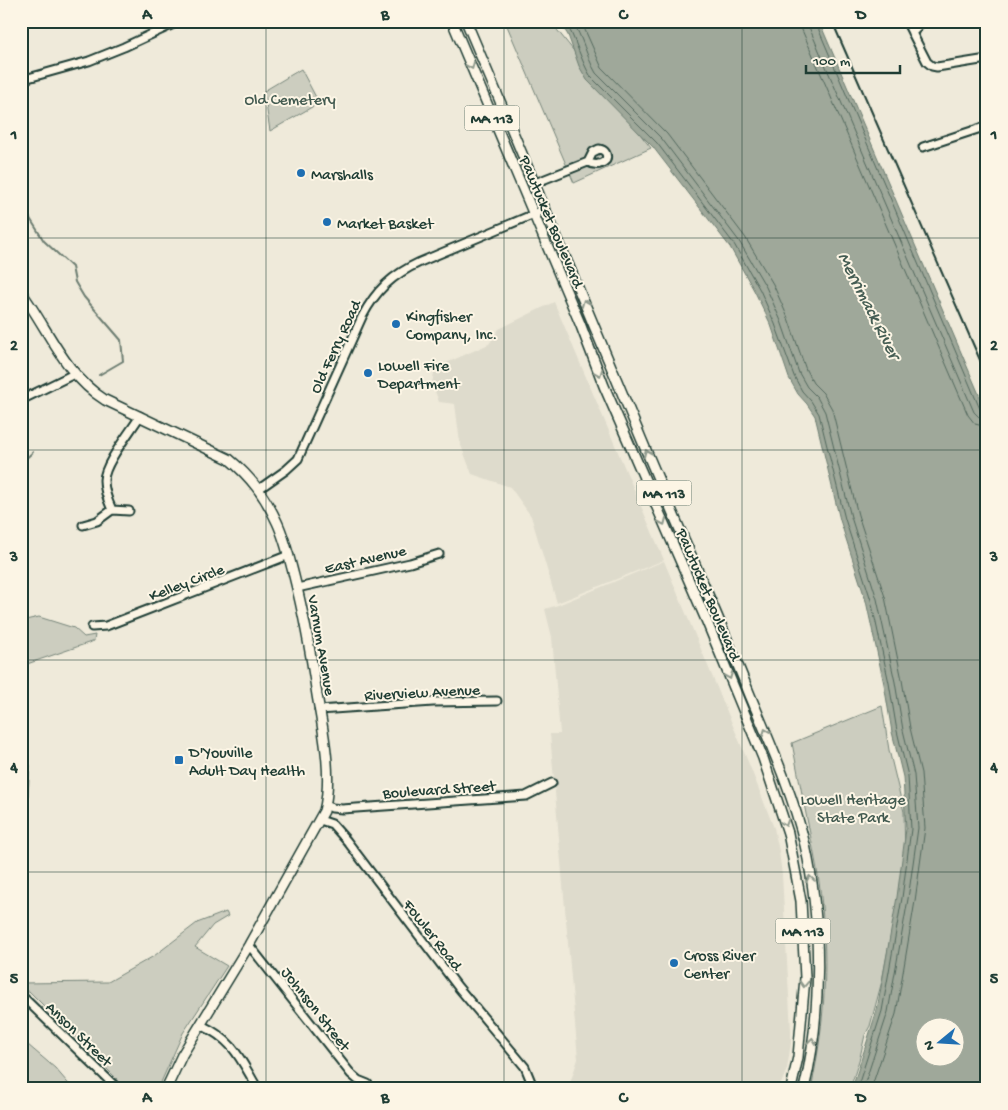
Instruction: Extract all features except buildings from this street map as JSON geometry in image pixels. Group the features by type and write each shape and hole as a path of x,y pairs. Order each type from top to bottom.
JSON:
{"main road":[{"name":"Pawtucket Boulevard","path":"452,21 581,326 604,386 700,606 763,758 788,833 801,901 804,978 798,1057 791,1089"},
{"name":"Pawtucket Boulevard","path":"466,21 734,654 772,748 804,844 812,884 817,981 815,1019 809,1068 804,1089"},
{"name":"Varnum Avenue","path":"21,292 62,358 74,374 97,395 229,459 246,472 259,489 277,522 289,555 307,632 319,710 327,781 326,805 320,820 249,944 182,1055 166,1089"}],"street":[{"path":"21,80 89,61 180,21"},
{"path":"906,21 926,62 932,66 937,67 987,59"},
{"path":"912,34 918,27 918,21"},
{"path":"923,146 987,126"},
{"path":"535,183 588,162"},
{"name":"Old Ferry Road","path":"259,489 298,459 370,301 390,279 402,270 546,209"},
{"path":"21,400 74,374"},
{"path":"112,510 106,493 104,478 108,466 140,416"},
{"path":"83,525 96,521 112,510 130,511"},
{"name":"East Avenue","path":"297,588 410,563 439,554"},
{"name":"Kelley Circle","path":"92,627 106,626 289,555"},
{"name":"Riverview Avenue","path":"319,710 433,702 497,701"},
{"name":"Boulevard Street","path":"326,805 342,809 526,796 552,783"},
{"name":"Fowler Road","path":"320,820 332,824 341,834 458,987 525,1067 534,1089"},
{"name":"Johnson Street","path":"249,944 351,1074 358,1080 368,1084"},
{"name":"Anson Street","path":"23,997 118,1089"},
{"path":"200,1025 223,1038 238,1053 258,1089"}],"shaded area":[{"path":"554,302 664,560 557,603 531,516 510,487 472,474 460,443 455,404 439,402 432,383 435,368 489,344 499,329"},
{"path":"664,561 774,828 782,875 791,1030 787,1069 779,1089 568,1089 578,1059 550,734 560,734 552,637 545,609"}],"green space":[{"path":"505,21 550,21 651,148 574,183"},
{"name":"Old Cemetery","path":"301,69 319,103 270,131 264,91"},
{"path":"39,617 74,628 84,637 95,635 94,641 24,665 21,669 21,621"},
{"name":"Lowell Heritage State Park","path":"882,706 889,750 904,812 905,862 882,981 850,1089 811,1089 819,1047 825,983 824,940 819,879 792,743"},
{"path":"30,765 26,825 21,829 21,766"},
{"path":"226,912 228,916 213,925 195,947 227,966 183,1033 158,1089 127,1089 29,991 21,993 21,983 108,982 154,956 197,923"},
{"path":"21,1039 55,1068 73,1089 21,1089"}],"water":[{"name":"Merrimack River","path":"559,21 819,21 987,413 987,1089 852,1089 877,1010 897,897 906,829 903,777 892,732 866,601 840,520 815,416 798,394 789,378 771,325 755,292 730,247 653,147 587,80 579,66 568,35"}],"waterway":[{"path":"21,29 25,21"},
{"path":"21,204 44,241 72,267 75,282 84,297 121,340 123,361 99,375"},
{"path":"21,463 33,452"}],"railway":[{"path":"832,21 987,376"}],"place":[{"name":"Marshalls","path":"301,173"},
{"name":"Market Basket","path":"327,222"},
{"name":"Kingfisher Company, Inc.","path":"396,324"},
{"name":"Lowell Fire Department","path":"368,373"},
{"name":"D'Youville Adult Day Health","path":"179,760"},
{"name":"Cross River Center","path":"674,963"}]}
